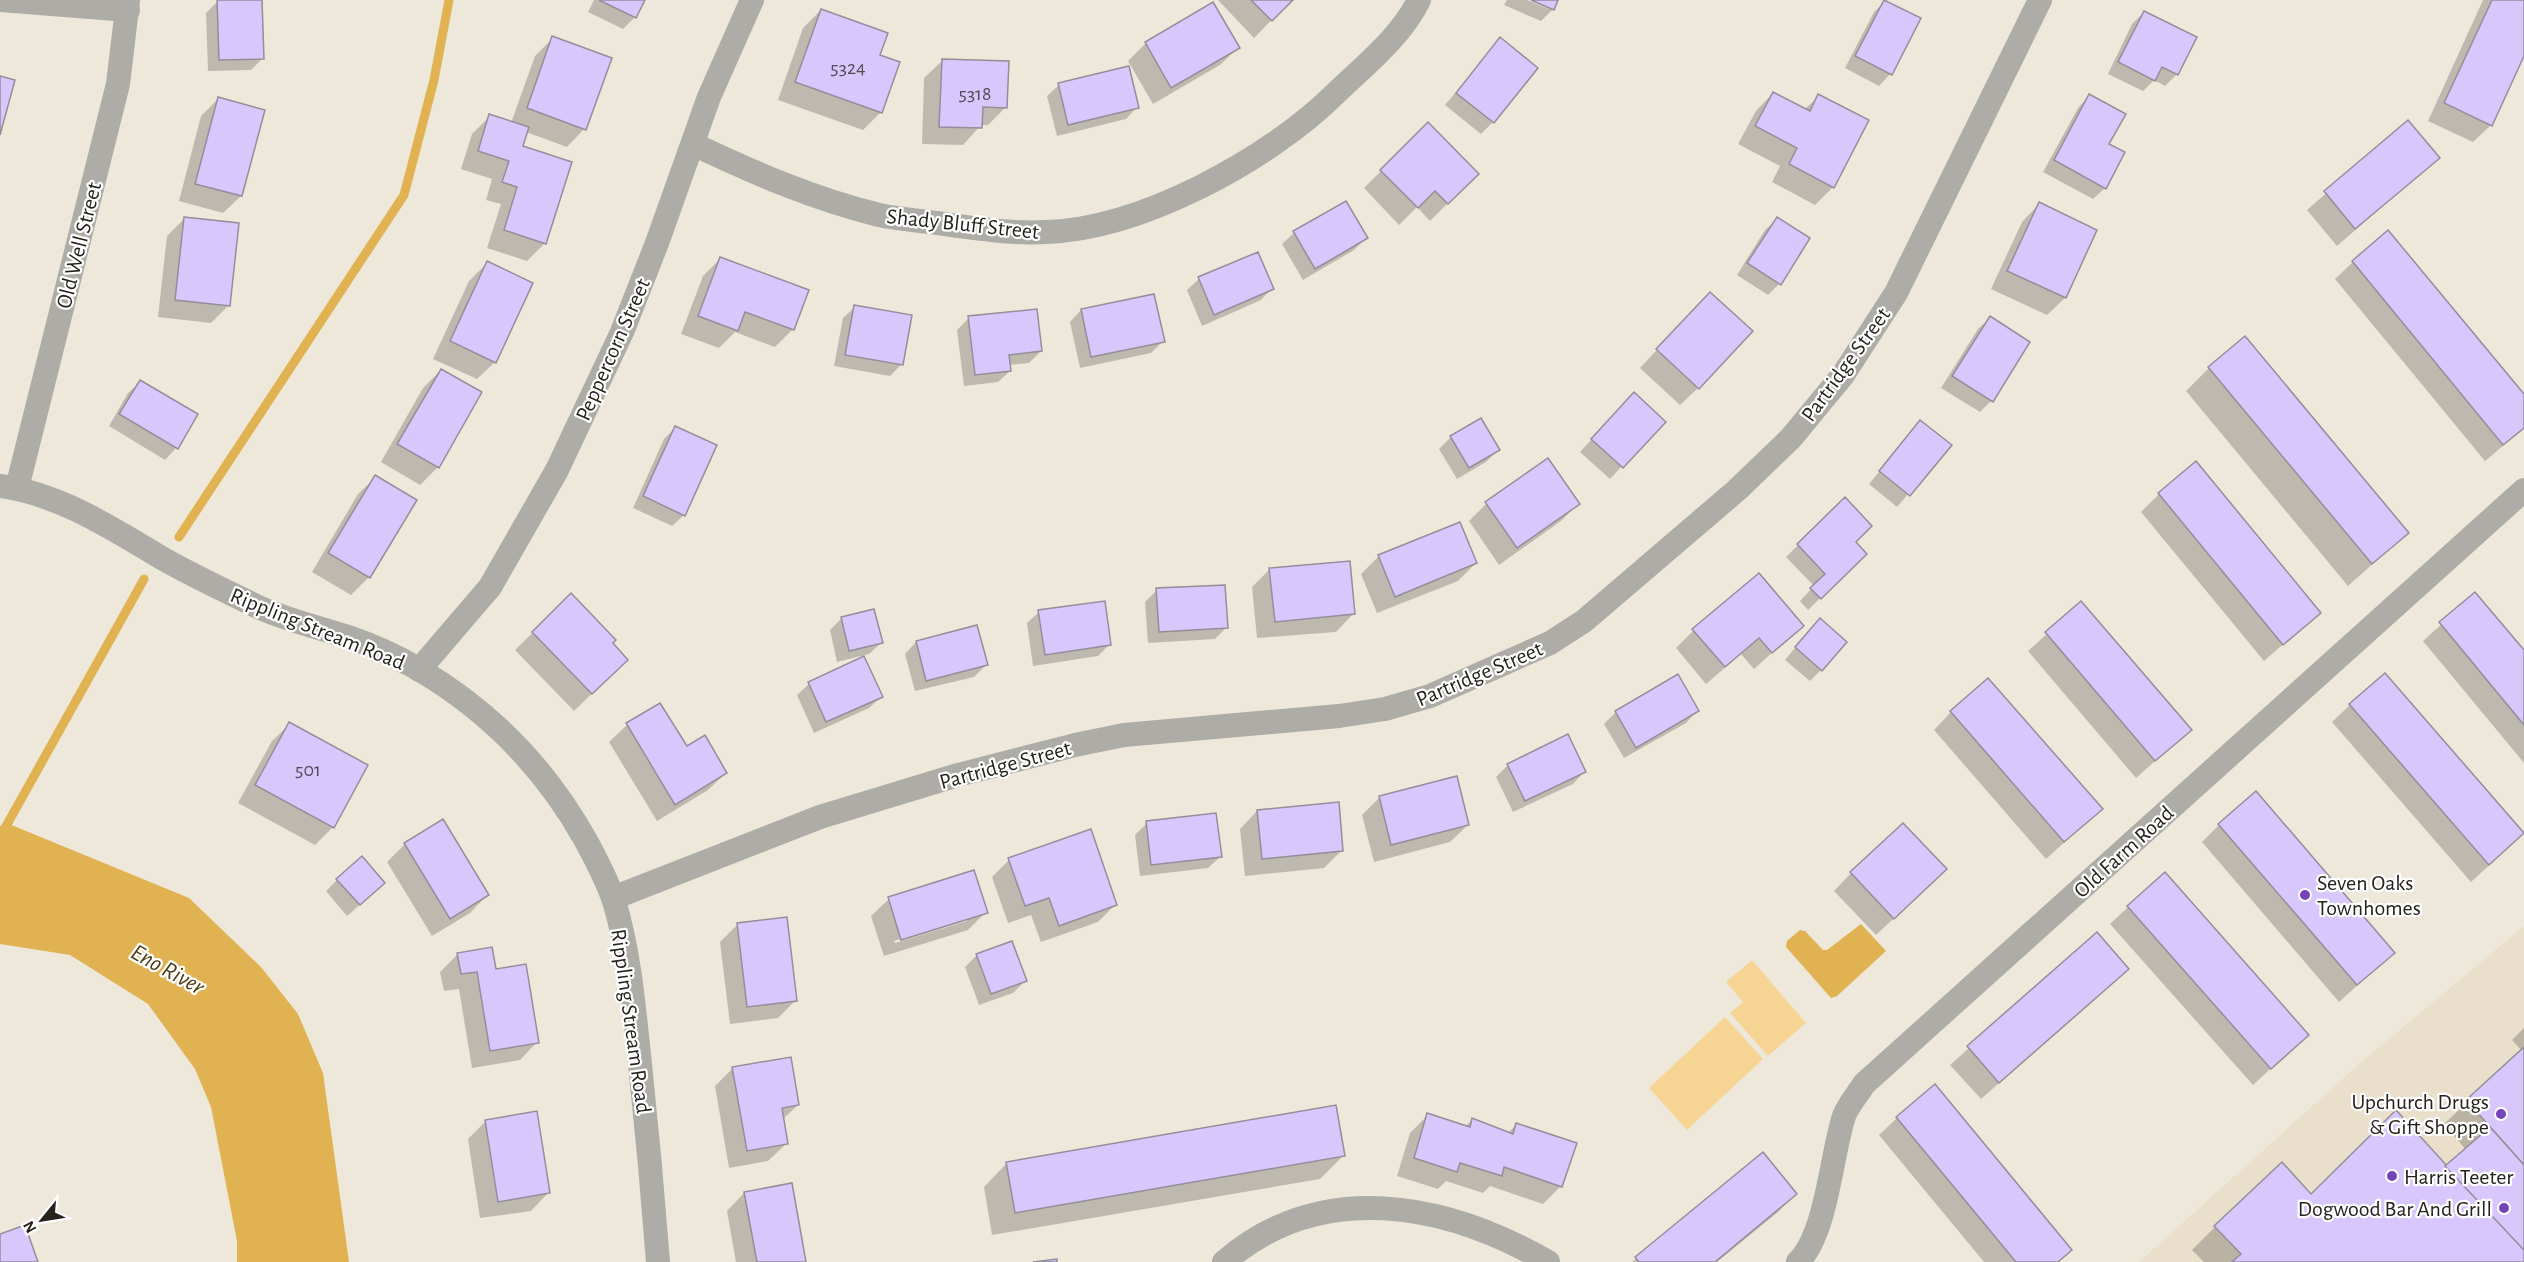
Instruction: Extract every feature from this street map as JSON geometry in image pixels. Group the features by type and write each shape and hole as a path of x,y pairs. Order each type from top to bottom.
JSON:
{"street":[{"path":"0,0 128,5"},
{"name":"Peppercorn Street","path":"419,670 490,587 557,470 622,332 713,87 752,0"},
{"name":"Shady Bluff Street","path":"693,144 814,197 882,215 1005,232 1048,232 1100,223 1154,207 1202,186 1281,141 1320,109 1394,36 1419,0"},
{"name":"Partridge Street","path":"613,898 820,817 958,775 1124,735 1339,716 1385,709 1430,696 1550,643 1584,621 1737,490 1791,438 1843,375 1896,293 1975,128 2040,0"},
{"name":"Old Well Street","path":"8,487 118,84 128,5"},
{"name":"Rippling Stream Road","path":"8,487 57,501 192,575 264,610 352,638 419,670 493,722 523,751 549,782 596,859 613,898 626,948 658,1262"},
{"name":"Old Farm Road","path":"1798,1262 1805,1254 1822,1214 1845,1113 1864,1084 2524,490"},
{"path":"1224,1262 1259,1237 1295,1221 1330,1210 1364,1207 1396,1209 1473,1225 1504,1238 1548,1262"}],"shaded area":[{"path":"2524,926 2524,1262 2139,1262 2359,1064"},
{"path":"1752,960 1806,1023 1768,1056 1730,1013 1743,1002 1726,982"},
{"path":"1725,1017 1763,1059 1687,1130 1649,1088"}],"water":[{"name":"Eno River","path":"9,824 189,898 261,967 298,1014 323,1073 349,1262 237,1262 237,1241 211,1107 195,1069 148,1004 70,955 0,944 0,826"},
{"path":"1861,924 1886,951 1837,996 1831,998 1786,947 1787,941 1800,930 1805,931 1823,950 1827,950"}],"building":[{"path":"217,0 262,0 264,59 219,60"},
{"path":"599,0 645,0 636,18"},
{"path":"1251,0 1293,0 1272,21"},
{"path":"1531,0 1558,0 1554,10"},
{"path":"1884,0 1921,18 1892,75 1855,56"},
{"path":"2492,0 2524,0 2524,56 2492,126 2444,103"},
{"path":"1213,2 1240,48 1171,88 1145,42"},
{"path":"821,9 888,33 880,55 900,62 882,113 795,82"},
{"path":"2144,11 2197,37 2178,75 2162,67 2155,81 2118,62"},
{"path":"552,36 612,58 586,130 527,108"},
{"path":"1500,37 1538,68 1494,123 1456,93"},
{"path":"942,59 1009,61 1007,108 983,107 982,128 939,127"},
{"path":"1129,66 1139,108 1068,125 1058,83"},
{"path":"0,76 15,80 0,135"},
{"path":"1773,92 1810,111 1818,94 1869,120 1834,188 1789,164 1797,148 1755,126"},
{"path":"2089,94 2126,114 2109,144 2125,152 2106,189 2054,160"},
{"path":"218,97 265,110 242,196 195,184"},
{"path":"489,114 529,127 523,146 572,162 546,244 504,230 517,187 502,182 509,161 478,151"},
{"path":"2408,120 2440,158 2355,229 2324,191"},
{"path":"1428,122 1479,174 1448,204 1435,191 1418,208 1380,170"},
{"path":"1346,201 1368,238 1315,269 1293,231"},
{"path":"2039,202 2097,230 2066,298 2007,271"},
{"path":"184,217 239,223 230,306 175,300"},
{"path":"1777,217 1810,238 1781,285 1747,263"},
{"path":"2388,230 2524,394 2524,428 2503,445 2352,261"},
{"path":"1258,252 1274,289 1214,315 1198,277"},
{"path":"720,257 809,290 794,330 745,312 738,331 698,316"},
{"path":"487,261 533,283 496,363 450,341"},
{"path":"1710,292 1753,331 1699,389 1656,349"},
{"path":"1154,294 1165,342 1091,357 1081,309"},
{"path":"854,305 912,315 903,365 845,355"},
{"path":"1037,309 1042,351 1009,355 1011,371 975,375 968,316"},
{"path":"1990,316 2030,342 1993,402 1952,376"},
{"path":"2245,336 2409,533 2372,564 2208,367"},
{"path":"441,369 482,392 439,468 397,444"},
{"path":"140,380 198,414 178,449 119,414"},
{"path":"1634,392 1666,422 1623,468 1591,439"},
{"path":"1481,418 1500,450 1469,468 1450,436"},
{"path":"1920,420 1952,445 1910,496 1879,471"},
{"path":"675,426 717,445 685,516 643,496"},
{"path":"1548,458 1580,504 1517,548 1485,502"},
{"path":"2196,461 2321,613 2283,645 2158,493"},
{"path":"375,475 417,500 370,578 328,553"},
{"path":"1845,497 1872,526 1856,542 1867,554 1821,599 1810,588 1825,574 1797,544"},
{"path":"1460,522 1477,563 1395,597 1378,555"},
{"path":"1350,561 1355,614 1275,622 1269,568"},
{"path":"1759,573 1804,626 1772,653 1759,638 1725,667 1692,629"},
{"path":"1225,585 1228,628 1159,632 1156,588"},
{"path":"2475,592 2524,650 2524,725 2439,622"},
{"path":"571,593 616,640 613,643 628,660 592,694 532,632"},
{"path":"1105,601 1111,645 1045,655 1038,610"},
{"path":"2081,601 2192,730 2155,761 2045,632"},
{"path":"874,609 883,643 849,651 841,617"},
{"path":"1820,618 1847,642 1822,671 1795,647"},
{"path":"977,625 988,665 926,681 916,641"},
{"path":"864,656 883,697 826,722 808,682"},
{"path":"2385,673 2524,833 2489,865 2349,704"},
{"path":"1678,674 1699,711 1636,748 1615,711"},
{"path":"1988,678 2103,809 2064,842 1950,711"},
{"path":"660,703 687,746 705,735 727,773 675,805 626,723"},
{"path":"289,722 368,765 334,828 255,785"},
{"path":"1568,734 1586,772 1525,801 1507,764"},
{"path":"1457,776 1469,825 1391,845 1379,796"},
{"path":"2256,791 2395,953 2357,985 2218,824"},
{"path":"1339,802 1343,851 1262,859 1257,810"},
{"path":"1216,813 1222,857 1151,865 1146,821"},
{"path":"443,819 489,895 450,919 404,843"},
{"path":"1903,823 1947,869 1894,919 1850,872"},
{"path":"1091,829 1117,905 1059,926 1049,898 1025,906 1008,858"},
{"path":"362,856 385,883 360,905 336,879"},
{"path":"974,870 988,913 901,940 888,897"},
{"path":"2165,872 2309,1035 2271,1069 2127,906"},
{"path":"787,917 797,1001 747,1007 737,923"},
{"path":"2097,932 2129,969 1999,1083 1967,1046"},
{"path":"1012,941 1027,981 991,994 976,954"},
{"path":"492,947 496,969 526,964 539,1043 490,1051 477,972 461,974 457,953"},
{"name":"Upchurch Drugs & Gift Shoppe","path":"2524,1047 2524,1165 2466,1100"},
{"path":"791,1057 799,1105 782,1108 788,1144 747,1151 732,1067"},
{"path":"1935,1084 2072,1250 2058,1262 2016,1262 1896,1117"},
{"path":"1336,1105 1345,1156 1015,1213 1006,1162"},
{"name":"Harris Teeter","path":"2396,1110 2524,1250 2524,1262 2232,1262 2241,1254 2214,1226 2282,1162 2311,1194"},
{"path":"537,1111 550,1193 498,1202 485,1120"},
{"path":"1427,1113 1470,1127 1472,1118 1513,1134 1516,1123 1577,1143 1562,1187 1504,1167 1502,1176 1460,1163 1457,1172 1414,1158"},
{"name":"Dogwood Bar And Grill","path":"2490,1127 2524,1165 2524,1250 2445,1166"},
{"path":"1763,1152 1797,1194 1715,1262 1639,1262 1635,1257"},
{"path":"792,1183 806,1262 757,1262 744,1192"},
{"path":"25,1225 38,1262 0,1262 0,1234"},
{"path":"1057,1259 1057,1262 1033,1262"}],"waterway":[{"path":"179,537 404,195 434,80 449,0"},
{"path":"0,837 144,579"}],"place":[{"name":"Seven Oaks Townhomes","path":"2305,895"},
{"name":"Upchurch Drugs & Gift Shoppe","path":"2501,1114"},
{"name":"Harris Teeter","path":"2392,1176"},
{"name":"Dogwood Bar And Grill","path":"2504,1208"}]}
